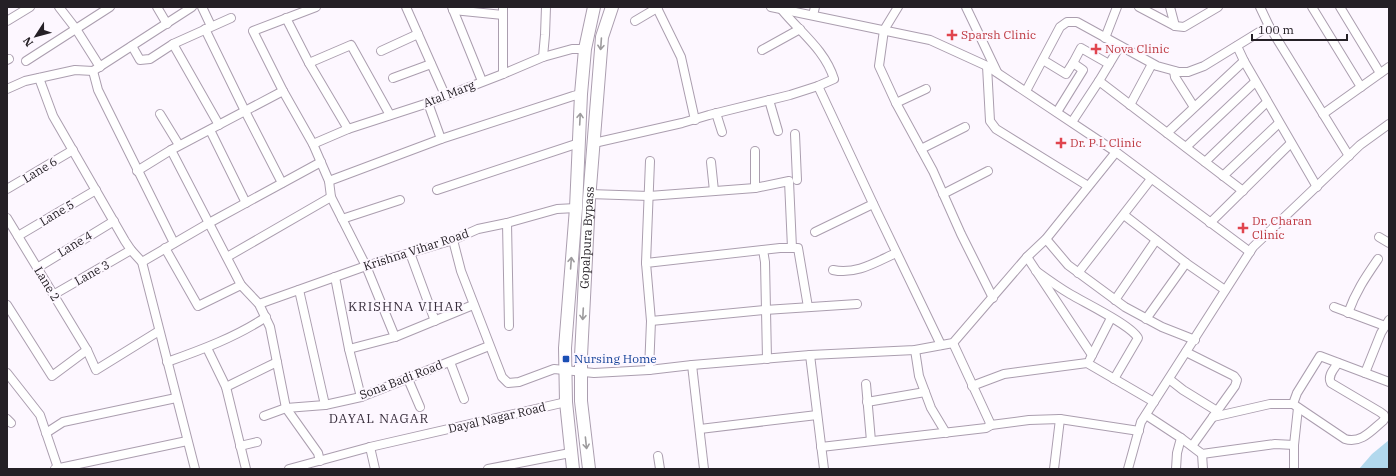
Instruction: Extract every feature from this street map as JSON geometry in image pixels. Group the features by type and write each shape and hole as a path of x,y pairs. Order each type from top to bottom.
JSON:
{"main road":[{"name":"Gopalpura Bypass","path":"573,469 570,453 566,402 565,348 576,208 581,94 585,49 594,7"},
{"name":"Gopalpura Bypass","path":"589,469 581,402 581,356 589,194 602,37 612,7"}],"street":[{"path":"7,21 30,7"},
{"path":"58,7 76,29 97,69 98,90 174,243"},
{"path":"26,61 110,7"},
{"path":"157,7 167,24"},
{"path":"7,88 25,81 75,70 97,69 192,7"},
{"path":"202,7 208,28 245,111 282,183"},
{"path":"316,7 253,31 313,144 329,181 331,197 366,266 395,337"},
{"path":"406,7 445,96"},
{"path":"543,57 546,7"},
{"path":"635,21 647,11 658,7 681,57 695,120"},
{"path":"771,7 782,10 814,11 884,30 930,40 987,66 1116,152 1250,252"},
{"path":"898,7 884,30 879,66 993,298"},
{"path":"966,7 998,73"},
{"path":"1105,38 1117,7"},
{"path":"1139,7 1175,26 1184,28 1215,8"},
{"path":"1170,7 1175,26"},
{"path":"1260,7 1349,156"},
{"path":"1312,7 1360,87"},
{"path":"1340,7 1380,73"},
{"path":"482,81 453,8 503,11 503,74"},
{"path":"594,143 695,120 818,86 834,80 830,68 811,40 782,10"},
{"path":"132,46 140,60 150,59 174,44 231,18"},
{"path":"286,18 309,63 348,129"},
{"path":"1026,91 1060,28 1068,22 1077,22 1152,64 1179,72 1188,72 1204,66 1270,26"},
{"path":"762,50 800,29"},
{"path":"381,51 418,34"},
{"path":"174,44 219,125"},
{"path":"309,63 351,45 390,115"},
{"path":"1072,122 1120,46"},
{"path":"1237,46 1244,61 1316,187"},
{"name":"Atal Marg","path":"313,144 348,129 428,103 543,57 572,48 585,49"},
{"path":"1043,60 1066,74 1081,48 1109,64"},
{"path":"1167,133 1244,61"},
{"path":"1056,112 1083,70 1073,63"},
{"path":"393,78 431,64"},
{"path":"1130,105 1152,64"},
{"path":"987,66 990,121 996,128 1088,186"},
{"path":"1323,114 1389,67"},
{"path":"1174,71 1175,77 1194,107"},
{"path":"39,78 53,116 131,250 142,262 194,469"},
{"path":"1098,81 1243,191"},
{"path":"1186,147 1256,82"},
{"path":"818,86 940,345"},
{"path":"896,103 926,89"},
{"path":"137,171 171,150 284,91"},
{"path":"329,181 441,139 581,94"},
{"path":"769,100 778,131"},
{"path":"1205,162 1267,102"},
{"path":"428,103 441,139"},
{"path":"716,113 722,132"},
{"path":"160,114 179,146"},
{"path":"1223,176 1279,123"},
{"path":"1128,469 1141,422 1195,340 1205,321 1253,247 1360,145 1389,124"},
{"path":"921,149 965,127"},
{"path":"210,130 246,203"},
{"path":"792,248 796,180 795,134"},
{"path":"437,190 579,143"},
{"path":"1210,223 1291,143"},
{"name":"Lane 6","path":"7,189 73,150"},
{"path":"171,150 241,285 259,304 266,317 270,327 286,408 318,453 320,461"},
{"path":"755,151 755,188"},
{"path":"452,240 461,271 489,346 502,377 508,383 519,382 554,369 594,373 649,370 810,355 915,350 953,343 1030,255 1046,239 1116,152"},
{"path":"649,370 651,321 646,263 650,161"},
{"path":"142,262 209,223 321,162"},
{"path":"711,162 714,191"},
{"path":"943,194 988,171"},
{"path":"1078,273 1151,179"},
{"path":"589,194 649,196 755,188 796,180"},
{"name":"Lane 5","path":"18,236 96,190"},
{"path":"227,257 331,197"},
{"path":"342,219 400,200"},
{"path":"815,232 873,204"},
{"name":"Krishna Vihar Road","path":"259,304 366,266 452,240 478,229 507,223 557,209 576,208"},
{"path":"1124,215 1186,263 1225,290"},
{"name":"Lane 2","path":"7,218 87,350 96,370 159,331"},
{"name":"Lane 4","path":"37,268 114,221"},
{"path":"507,223 509,326"},
{"path":"1379,237 1389,243"},
{"path":"1046,239 1068,266 1115,300 1146,319 1195,340"},
{"path":"1115,300 1156,240"},
{"path":"165,248 198,306 241,285"},
{"path":"646,263 763,250 798,248 808,307"},
{"name":"Lane 3","path":"53,295 131,250"},
{"path":"763,250 765,262 767,359"},
{"path":"410,253 435,321"},
{"path":"832,270 843,272 853,271 896,253"},
{"path":"1030,255 1036,271 1092,355"},
{"path":"1348,313 1355,294 1378,259"},
{"path":"1146,319 1186,263"},
{"path":"1036,271 1062,289 1134,332 1138,338 1114,379"},
{"path":"335,277 349,349 362,397"},
{"path":"299,290 325,405"},
{"path":"651,321 765,310 857,304"},
{"path":"7,305 52,376 87,350"},
{"path":"349,349 395,337 474,305"},
{"path":"1334,307 1348,313 1387,323 1381,333 1365,373"},
{"path":"167,362 206,348 254,325 266,317"},
{"path":"1087,363 1111,318"},
{"path":"953,343 991,425"},
{"name":"Sona Badi Road","path":"264,416 286,408 325,405 362,397 489,346"},
{"path":"206,348 226,387 246,469"},
{"path":"915,350 919,376 931,408 946,432"},
{"path":"1186,352 1236,377 1237,380 1192,446"},
{"path":"810,355 824,469"},
{"path":"1294,469 1297,393 1320,356 1389,382"},
{"path":"226,387 277,362"},
{"path":"450,362 464,399"},
{"path":"972,386 1004,374 1087,363 1154,402"},
{"path":"1169,379 1215,414 1270,404 1296,406 1345,439 1351,440 1362,438 1385,418 1380,412 1331,383 1329,377 1338,363"},
{"path":"692,365 704,469"},
{"path":"7,373 40,415 56,469 187,441"},
{"path":"408,379 420,407"},
{"path":"866,384 871,441"},
{"path":"867,402 925,392"},
{"path":"46,433 62,422 176,398"},
{"name":"Dayal Nagar Road","path":"289,469 370,447 566,402"},
{"path":"700,429 817,415"},
{"path":"1146,415 1202,454 1204,469"},
{"path":"821,447 986,428 991,425 1029,420 1060,419 1139,431"},
{"path":"1054,469 1060,419"},
{"path":"1176,469 1177,453 1181,438"},
{"path":"240,446 257,442"},
{"path":"1202,454 1275,444 1294,445"},
{"path":"370,447 375,469"},
{"path":"488,469 501,468 570,453"},
{"path":"658,456 660,469"}],"water":[{"path":"1389,440 1389,469 1359,469 1372,454"}],"place":[{"name":"Sparsh Clinic","path":"952,35"},
{"name":"Nova Clinic","path":"1096,49"},
{"name":"Dr. P L Clinic","path":"1061,143"},
{"name":"Dr. Charan Clinic","path":"1243,228"},
{"name":"Nursing Home","path":"566,359"}],"district":[{"name":"KRISHNA VIHAR","path":"406,306"},
{"name":"DAYAL NAGAR","path":"379,418"}]}
